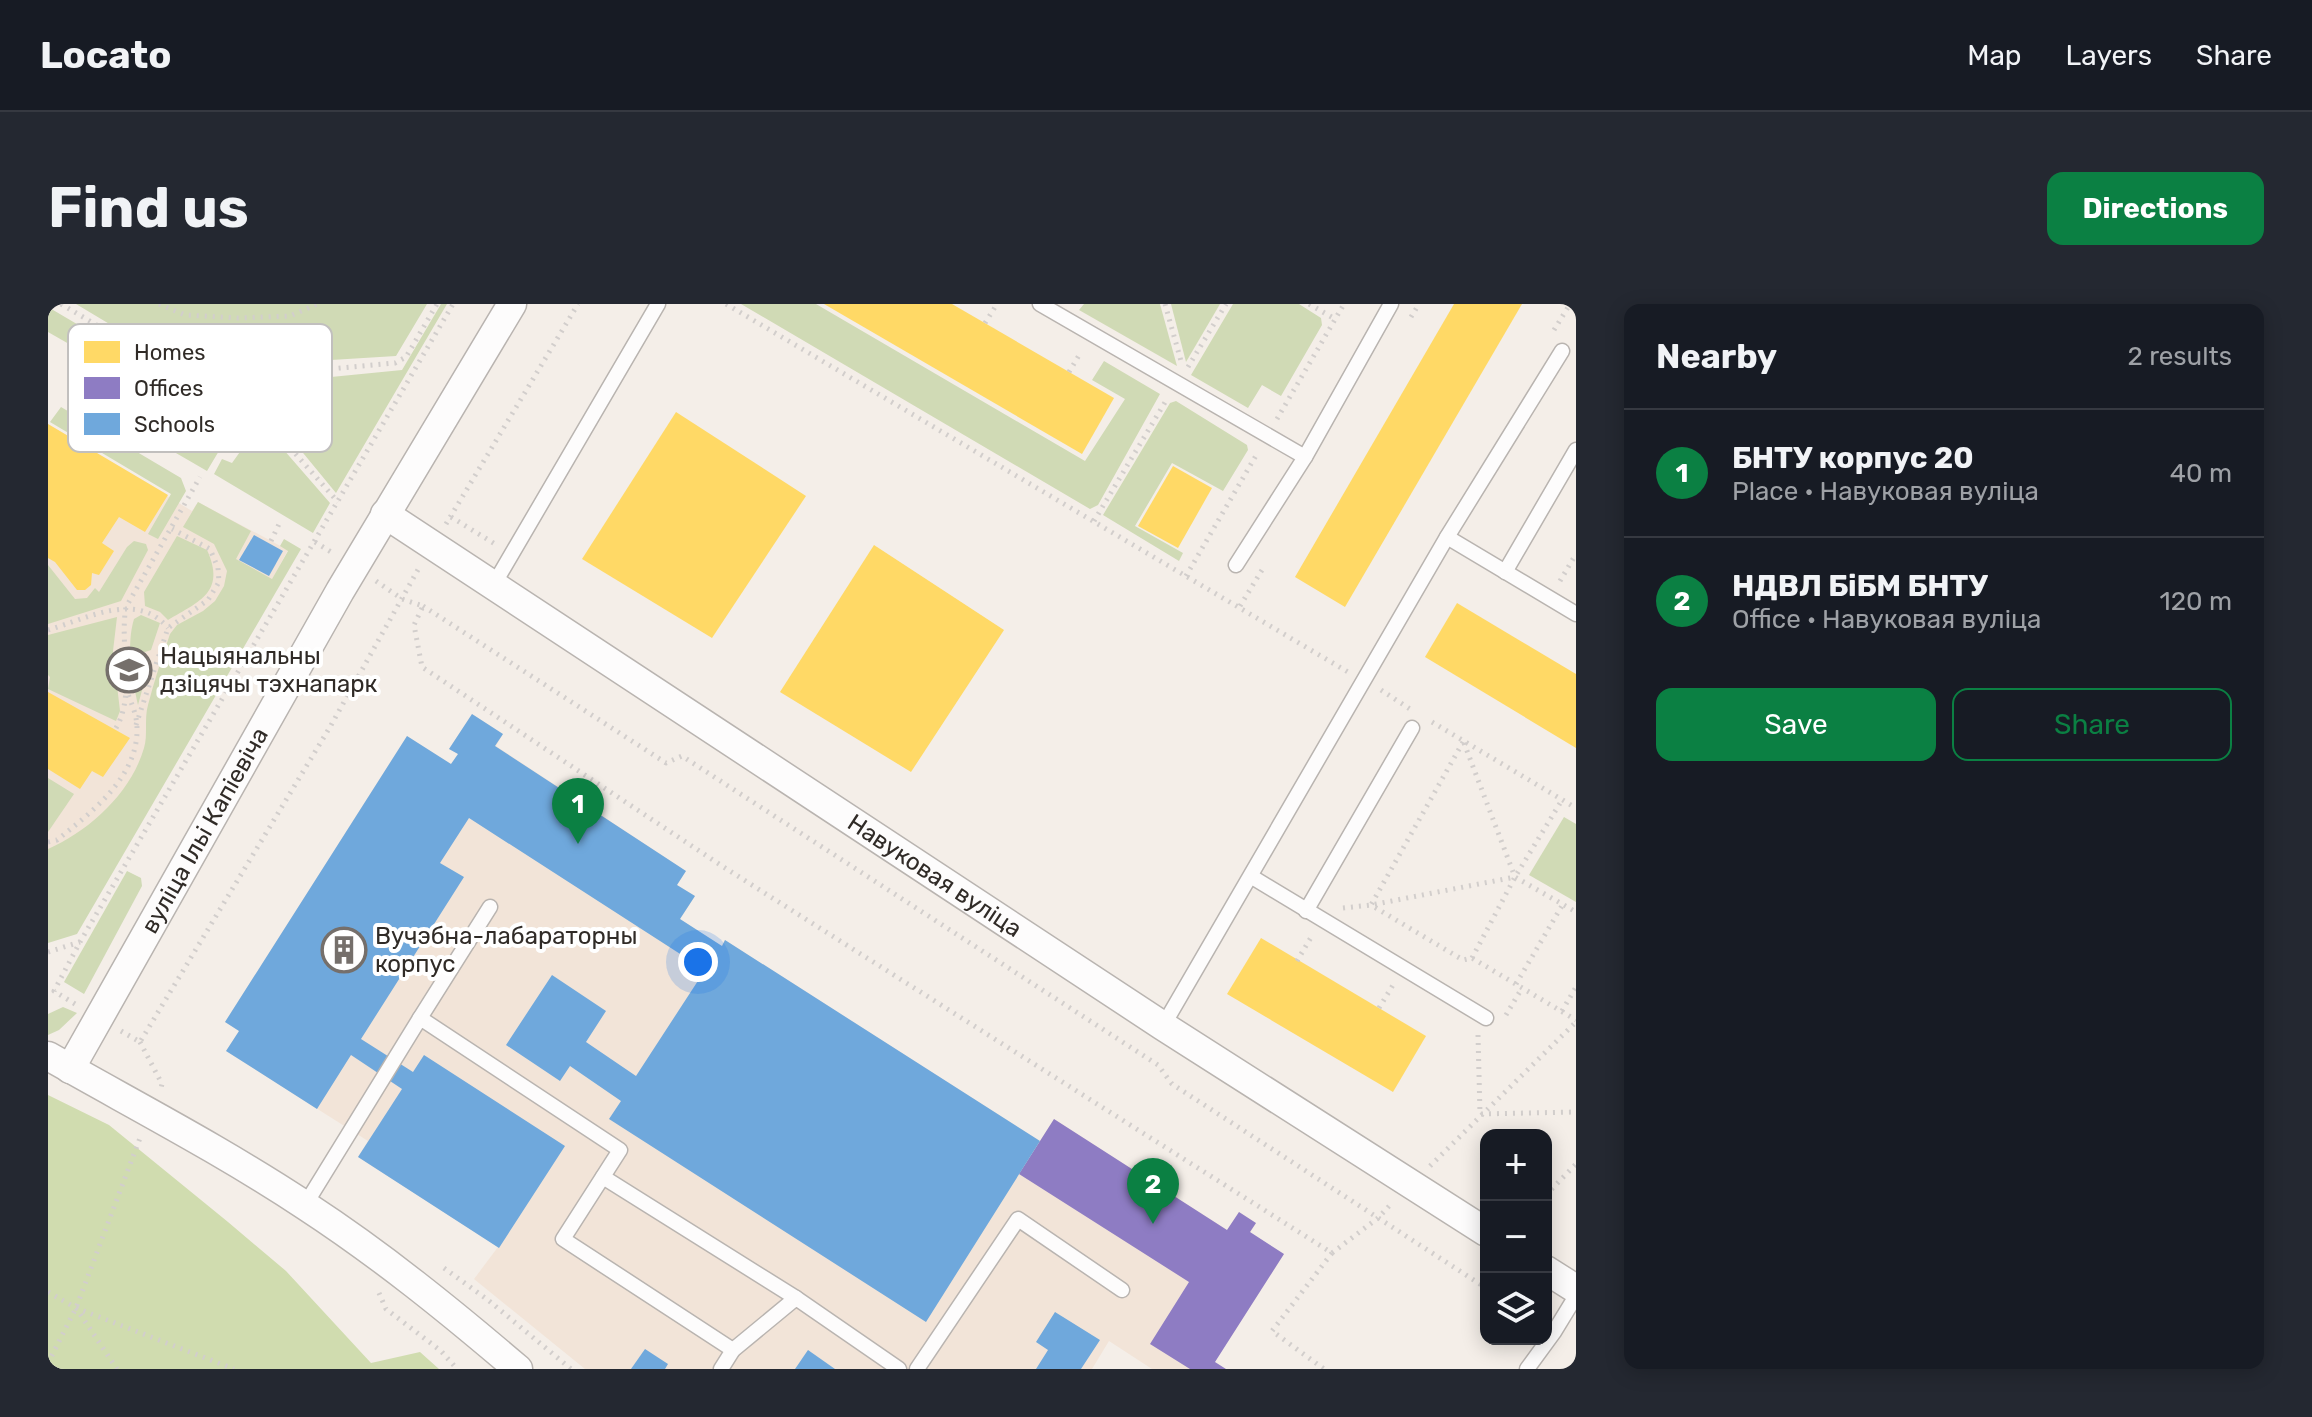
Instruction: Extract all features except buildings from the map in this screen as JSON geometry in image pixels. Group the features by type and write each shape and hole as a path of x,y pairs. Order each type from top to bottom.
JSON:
{"street":[{"name":"вуліца Ільі Капіевіча","path":"59,1062 512,304"},
{"name":"Навуковая вуліца","path":"385,514 1163,1026 1418,1177 1480,1227"},
{"path":"59,1062 305,1205 396,1269 518,1369"},
{"path":"1551,1273 1576,1289"}],"lane":[{"path":"493,586 658,304"},
{"path":"1040,304 1305,457"},
{"path":"1236,565 1305,457 1391,304"},
{"path":"1163,1026 1447,537 1562,351"},
{"path":"1505,572 1576,450"},
{"path":"1447,537 1576,614"},
{"path":"1306,911 1412,728"},
{"path":"1252,877 1486,1018"},
{"path":"305,1205 490,907"},
{"path":"420,1018 620,1150 563,1239 733,1350"},
{"path":"603,1177 796,1298 899,1369"},
{"path":"917,1369 1018,1219 1122,1290"},
{"path":"1527,1369 1576,1296"},
{"path":"721,1369 733,1350 796,1298"}],"path":[{"path":"61,304 95,324"},
{"path":"159,304 185,315 238,318 290,316 317,304"},
{"path":"332,369 395,363 406,357 437,304"},
{"path":"402,599 431,544 451,517 578,304"},
{"path":"726,304 1414,711"},
{"path":"985,323 997,304"},
{"path":"1165,304 1184,374 1226,304"},
{"path":"1309,304 1335,319"},
{"path":"1069,372 1086,344"},
{"path":"1094,521 1178,385"},
{"path":"294,452 338,502"},
{"path":"116,728 124,714 123,623 126,607 200,477"},
{"path":"451,517 513,555"},
{"path":"271,541 280,522"},
{"path":"136,725 168,628 208,600 219,582 218,568 210,549 172,529"},
{"path":"315,542 402,599 423,606 666,763 682,756 1158,1065 1172,1084 1480,1284"},
{"path":"423,606 414,625 422,667 722,866 1332,1253"},
{"path":"48,630 126,607 152,612 168,628"},
{"path":"48,842 57,840 100,805 131,760 137,738 136,725 125,683"},
{"path":"1426,719 1576,808"},
{"path":"1463,742 1515,877 1576,912"},
{"path":"1371,905 1463,742"},
{"path":"1472,958 1515,877 1562,800"},
{"path":"1297,961 1313,934 1298,925 1306,911 1371,905 1515,877"},
{"path":"1516,984 1563,904"},
{"path":"1324,1369 1272,1331 1332,1253 1378,1218 1576,1021 1472,958 1463,960 1371,905"},
{"path":"48,952 80,942"},
{"path":"1379,1008 1395,983 1406,990"},
{"path":"1562,1011 1576,987"},
{"path":"1478,1032 1480,1114"},
{"path":"1480,1114 1576,1112"},
{"path":"48,1363 76,1308 144,1129"},
{"path":"1552,1189 1576,1164"},
{"path":"50,1296 234,1369"},
{"path":"76,1308 117,1369"},
{"path":"386,1309 441,1351 457,1369"}],"shaded area":[{"name":"Нацыянальны дзіцячы тэхнапарк","path":"48,424 68,436 68,452 94,452 192,511 198,502 288,550 48,935"},
{"path":"472,714 503,734 496,746 686,871 677,885 695,896 680,919 721,946 725,940 1040,1141 1054,1119 1227,1230 1239,1212 1256,1223 1250,1233 1284,1254 1210,1369 1152,1369 1109,1341 1092,1369 585,1369 474,1279 498,1247 358,1157 368,1141 226,1051 239,1031 225,1022 407,736 451,764 458,754 449,749"}],"green space":[{"path":"76,304 427,304 396,356 332,360 332,324 109,324"},
{"path":"441,304 447,304 336,493 302,452 332,452 332,377 402,370"},
{"path":"741,304 816,304 1085,461 1125,399 1092,380 1104,361 1160,394 1098,505 1090,509"},
{"path":"1084,304 1160,304 1177,366 1079,310"},
{"path":"1171,304 1220,304 1186,362"},
{"path":"1233,304 1299,304 1321,318 1322,325 1281,396 1262,385 1248,408 1191,375"},
{"path":"48,307 77,324 68,324 68,343 48,332"},
{"path":"1176,401 1247,445 1248,450 1223,491 1172,463 1135,526 1183,553 1179,561 1103,515 1170,403"},
{"path":"61,407 68,411 68,433 50,422"},
{"path":"100,452 137,452 181,478 186,491 158,539 148,534 171,494"},
{"path":"174,452 218,452 207,471"},
{"path":"240,452 286,452 330,503 313,533 214,474 222,459 232,463"},
{"path":"198,502 251,531 236,559 272,579 288,551 280,546 284,539 301,549 77,934 48,943 48,849 93,821 119,795 138,765 144,748 148,705 170,634 177,625 215,601 224,586 227,571 214,544 183,527"},
{"path":"177,536 207,550 213,576 207,594 168,620 160,612 145,606 144,592"},
{"path":"134,541 146,544 148,550 121,601 48,624 48,565 75,599 87,598 95,588 99,592"},
{"path":"141,615 160,623 151,650 139,654 133,664 136,676 144,683 138,705 130,640 134,619"},
{"path":"117,617 113,651 120,711 116,721 48,689 48,635"},
{"path":"48,778 74,794 48,832"},
{"path":"1564,817 1576,824 1576,902 1529,875"},
{"path":"127,871 141,878 142,886 84,994 64,982"},
{"path":"63,1007 77,1013 59,1030 48,1035 48,1014"},
{"path":"48,1095 109,1125 228,1222 286,1271 371,1363 420,1352 439,1369 48,1369"}],"place":[{"name":"Нацыянальны дзіцячы тэхнапарк","path":"129,670"},
{"name":"БНТУ корпус 20","path":"578,844"},
{"name":"Вучэбна-лабараторны корпус","path":"344,950"},
{"name":"НДВЛ БіБМ БНТУ","path":"1153,1224"}]}
